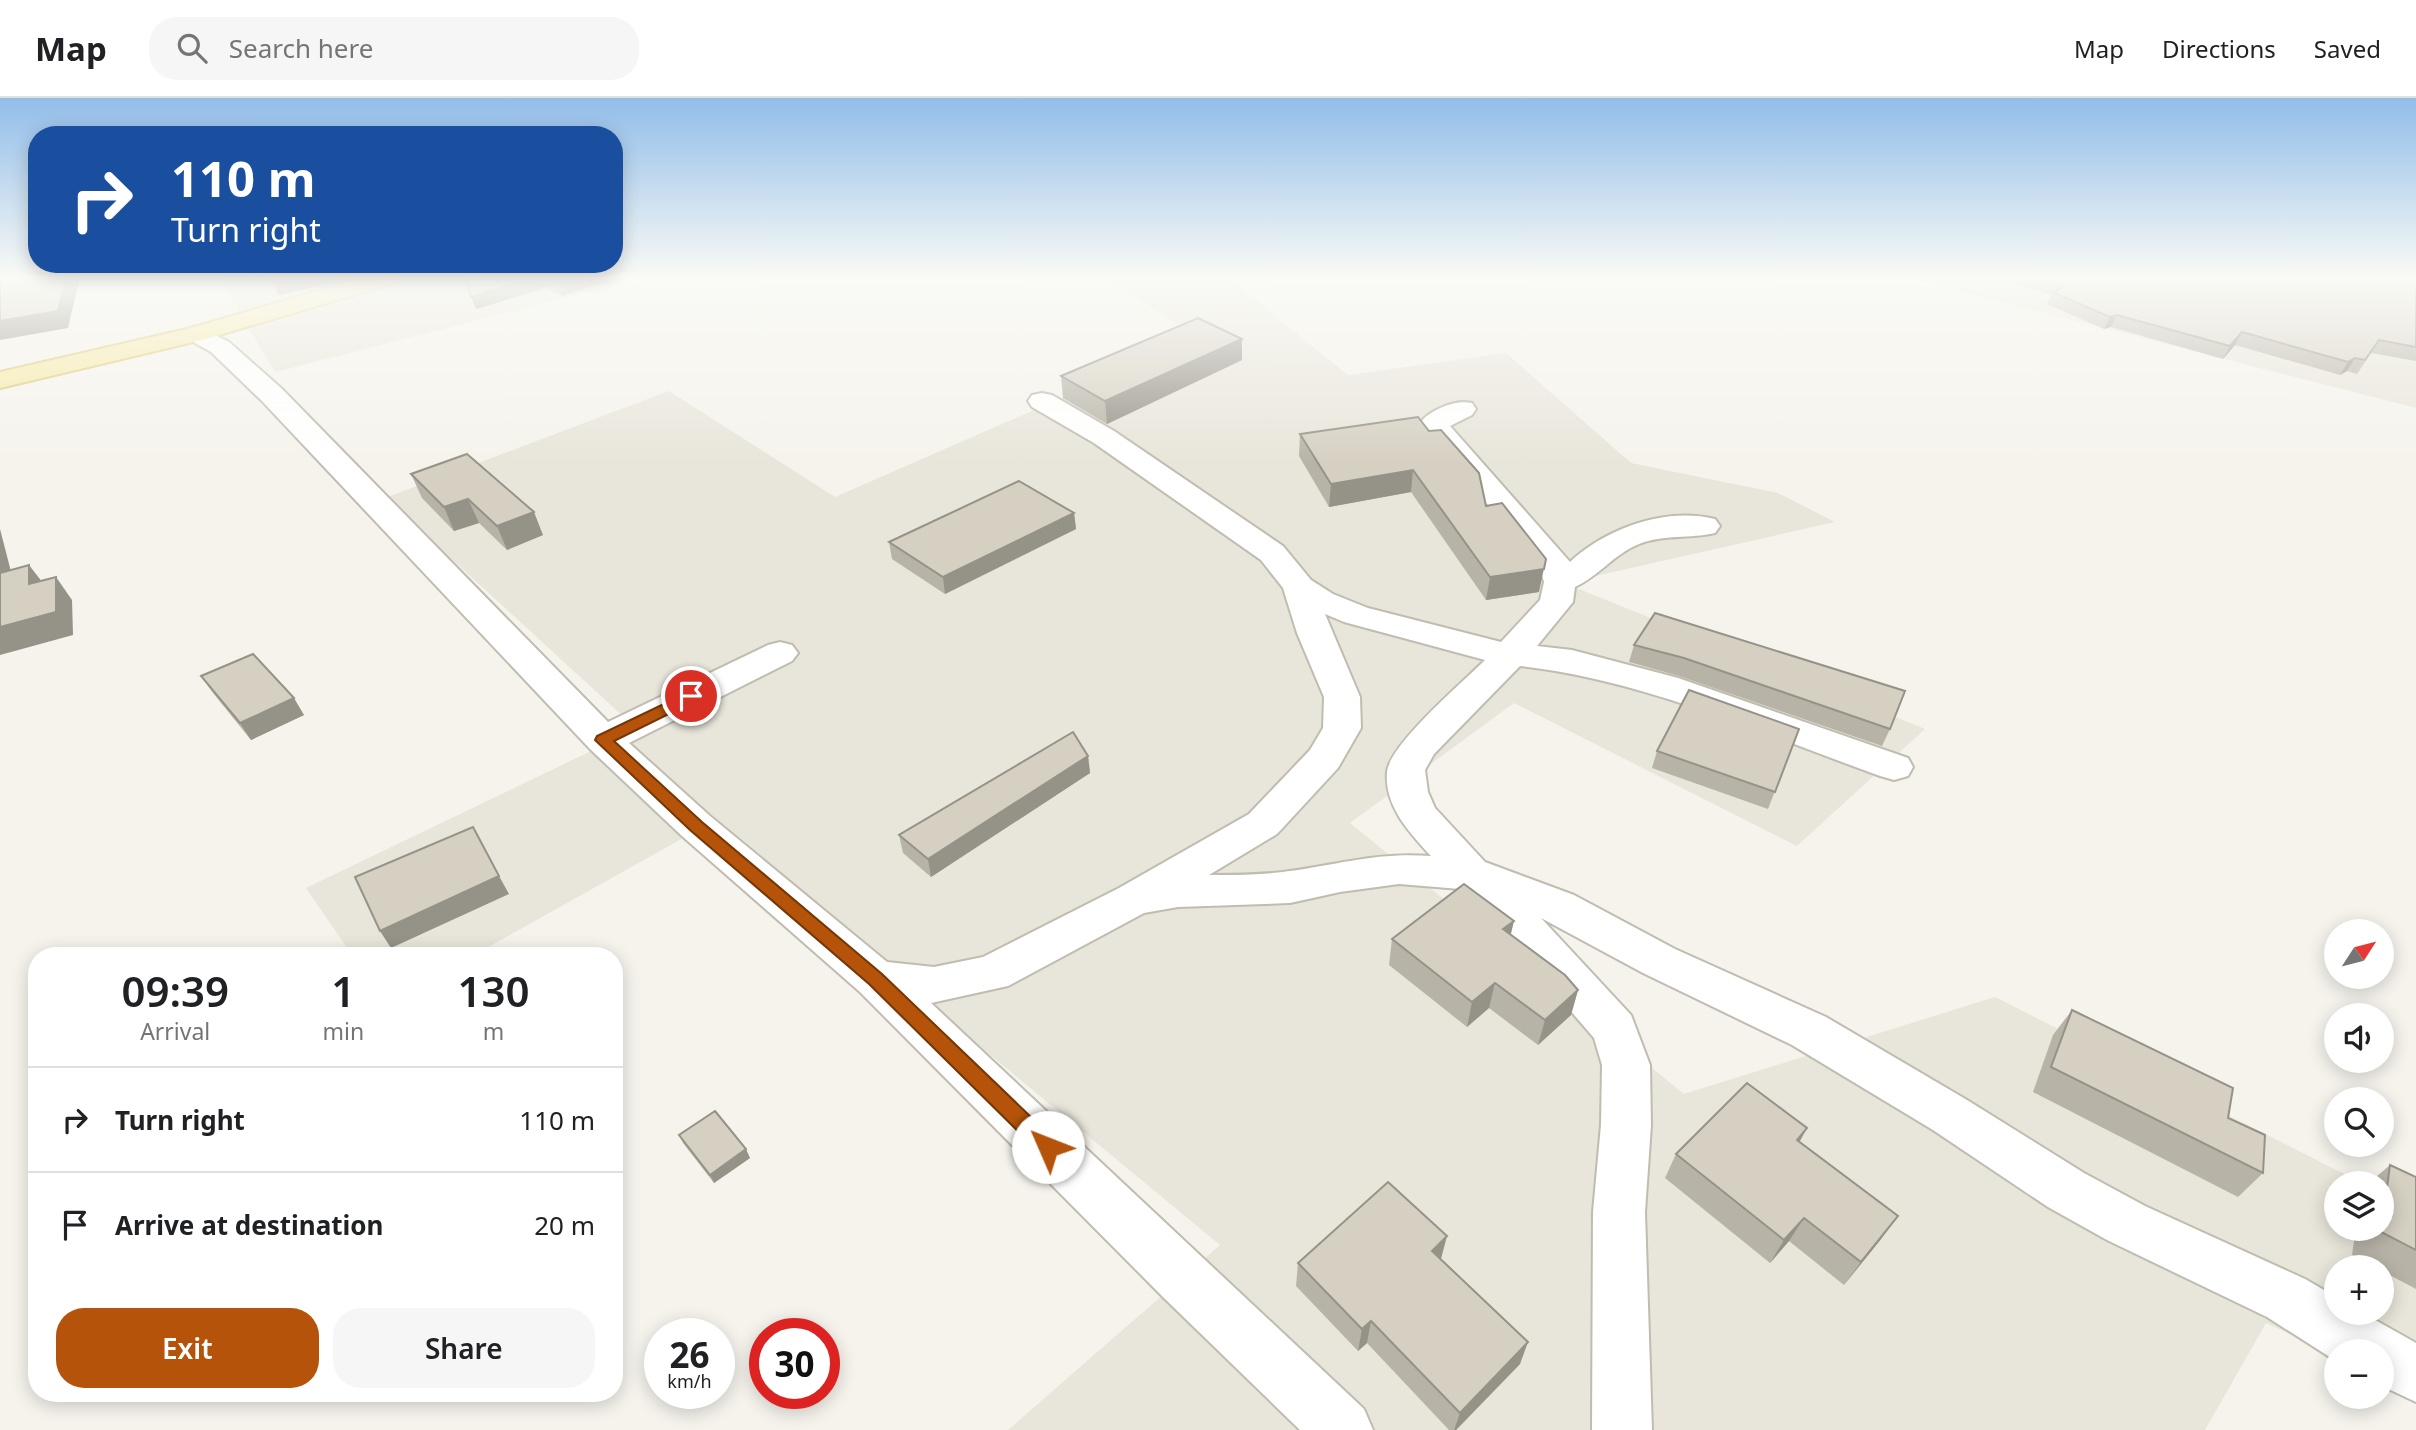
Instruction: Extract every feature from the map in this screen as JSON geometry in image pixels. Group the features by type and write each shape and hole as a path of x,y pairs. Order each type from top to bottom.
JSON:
{"main road":[{"path":"0,380 171,340"}],"street":[{"path":"207,340 220,348 271,394 603,740 696,826 876,979 1182,1278 1343,1430"},
{"path":"1042,401 1104,437 1272,553 1299,587 1321,601 1356,615 1475,648 1572,662 1665,686 1894,768"},
{"path":"1462,409 1433,424 1554,562 1560,582 1556,602 1513,653 1420,746 1406,770 1408,792 1418,815 1471,874 1514,916 1614,1030 1626,1065 1626,1125 1619,1212 1622,1430"},
{"path":"1560,582 1578,575 1604,550 1650,528 1704,526"},
{"path":"876,979 934,985 992,973 1134,899 1263,824 1324,759 1342,728 1342,697 1314,633 1299,587"},
{"path":"603,740 780,653"},
{"path":"1134,899 1178,891 1290,887 1340,876 1399,869 1471,874 1559,907 1659,961 1809,1031 1892,1079 2066,1190 2126,1223 2286,1298 2353,1339"},
{"path":"2394,1362 2416,1373"}],"shaded area":[{"path":"256,340 400,340 275,372"},
{"path":"1194,340 1305,340 1348,375 1506,353 1631,463 1778,493 1835,522 1564,583 1925,729 1797,846 1514,703 1350,823 1684,1094 1995,997 2338,1171 2324,1171 2324,1241 2394,1241 2394,1222 2416,1210 2416,1391 2394,1381 2394,1339 2324,1339 2324,1350 2266,1323 2205,1430 1008,1430 1220,1245 710,823 488,947 347,947 306,888 637,729 385,498 669,391 835,497"},
{"path":"2151,340 2416,340 2416,408"}],"building":[{"path":"1146,340 1239,340 1105,401 1061,376"},
{"path":"2209,340 2235,340 2230,346"},
{"path":"2271,340 2379,340 2365,360 2355,358 2348,362"},
{"path":"2380,340 2416,340 2416,347"},
{"path":"1418,417 1429,431 1441,430 1479,473 1486,506 1502,503 1546,559 1544,569 1490,577 1413,470 1331,484 1300,434"},
{"path":"467,454 534,512 497,526 468,499 444,507 411,474"},
{"path":"1019,481 1074,513 943,577 889,542"},
{"path":"29,565 29,584 56,577 56,612 0,627 0,573"},
{"path":"1655,613 1905,691 1890,729 1684,658 1634,645"},
{"path":"253,654 294,698 240,723 201,676"},
{"path":"1689,690 1799,729 1775,792 1657,751"},
{"path":"1073,732 1088,756 928,859 899,835"},
{"path":"473,827 499,876 380,931 355,877"},
{"path":"1464,884 1514,921 1503,929 1565,975 1578,990 1545,1020 1495,983 1472,1002 1392,939"},
{"path":"2072,1010 2233,1088 2228,1118 2265,1135 2263,1173 2051,1067"},
{"path":"1747,1083 1807,1128 1797,1140 1898,1216 1861,1262 1804,1218 1784,1240 1676,1154"},
{"path":"715,1111 746,1149 710,1175 679,1135"},
{"path":"2390,1165 2416,1177 2416,1250 2394,1239 2394,1171 2389,1171"},
{"path":"1388,1182 1447,1236 1432,1251 1528,1342 1460,1413 1371,1321 1362,1329 1298,1263"}],"route":[{"path":"691,696 603,740 696,826 876,979 1048,1147"}]}
